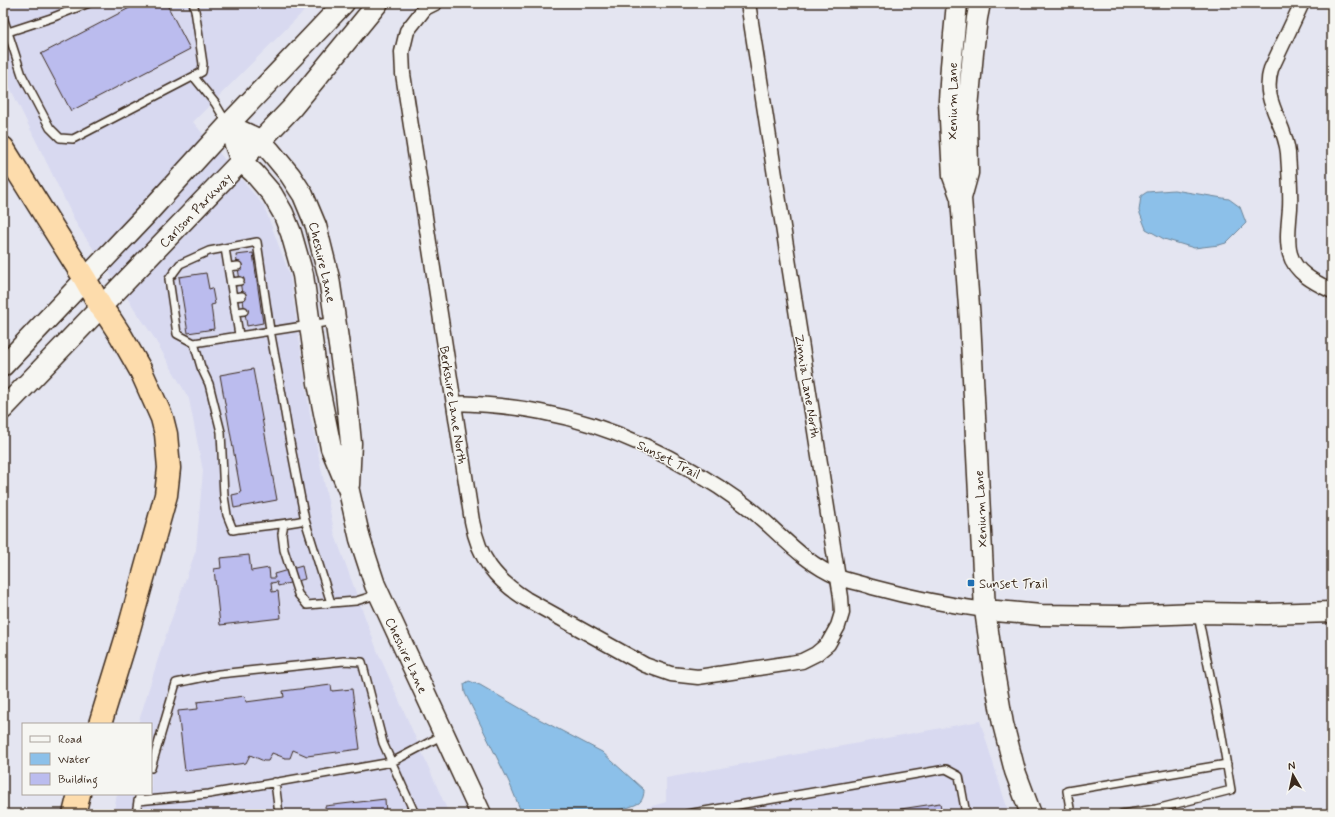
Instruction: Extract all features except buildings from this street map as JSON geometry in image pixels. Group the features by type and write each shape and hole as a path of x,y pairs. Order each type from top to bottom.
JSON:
{"highway":[{"path":"3,148 142,371 162,418 166,434 169,468 166,495 161,517 100,723"},
{"path":"74,814 79,795"}],"main road":[{"path":"3,366 344,3"},
{"name":"Carlson Parkway","path":"3,409 292,108 378,3"},
{"name":"Xenium Lane","path":"957,3 949,101 953,176 961,198 970,320 985,610 993,667 1004,724 1015,771 1031,814"},
{"name":"Xenium Lane","path":"961,198 968,173 967,119 975,32 980,3"},
{"name":"Cheshire Lane","path":"228,125 260,140 290,175 309,207 316,226 325,259 346,393 351,444 349,491"},
{"name":"Cheshire Lane","path":"228,125 241,161 254,173 272,194 283,213 291,233 302,275 320,395 331,448 349,491 360,539 379,594 481,814"},
{"name":"Sunset Trail","path":"985,610 1041,615 1120,616 1197,613 1266,614 1332,612"}],"street":[{"name":"Berkshire Lane North","path":"435,3 425,8 407,31 402,52 403,74 474,531 484,558 495,574 510,588 526,599 645,665 661,672 680,676 710,676"},
{"name":"Zinnia Lane North","path":"710,676 802,661 810,657 823,649 836,632 841,619 842,606 748,3"},
{"path":"1302,3 1271,68 1268,78 1268,88 1271,103 1285,134 1288,153 1290,254 1295,265 1304,274 1332,292"},
{"name":"Sunset Trail","path":"454,403 488,405 541,412 598,427 629,438 686,466 715,484 755,513 801,554 838,577 946,604 985,610"}],"lane":[{"path":"8,32 51,18 89,3"},
{"path":"3,16 22,75 50,128 60,138 73,139 202,72 203,64 193,3"},
{"path":"194,77 215,104 228,125"},
{"path":"331,603 305,520 270,330 264,308 257,263 257,242 208,251 180,264 169,279 177,334 194,343 270,330 335,321"},
{"path":"225,248 239,335"},
{"path":"228,267 238,266"},
{"path":"231,282 240,281"},
{"path":"233,297 242,296"},
{"path":"235,312 244,311"},
{"path":"194,343 201,368 209,384 221,432 224,496 227,515 233,530 305,520"},
{"path":"284,524 282,534 284,550 298,594 307,605 356,601 379,594"},
{"path":"1121,814 1156,811 1231,790 1197,613"},
{"path":"152,765 176,682 219,674 344,661 362,662 384,744 416,814"},
{"path":"138,801 209,794 392,762 444,735"},
{"path":"1072,814 1067,791 1226,764"},
{"path":"687,814 946,769 959,776 966,814"},
{"path":"275,782 279,814"},
{"path":"136,814 140,795"}],"shaded area":[{"path":"3,3 312,3 193,122 264,206 290,276 310,414 335,535 377,650 449,814 113,814 117,795 152,795 152,723 138,723 162,646 196,550 203,471 189,399 153,336 77,225 3,73"},
{"path":"980,721 1009,814 625,814 666,802 666,778"}],"water":[{"path":"1174,190 1229,199 1240,207 1246,223 1226,243 1219,245 1194,248 1164,239 1146,229 1139,211 1141,196 1147,192"},
{"path":"469,681 480,685 539,719 602,752 644,790 639,803 615,811 600,813 525,814 520,809 509,782 465,693 464,684"}],"place":[{"name":"Sunset Trail","path":"971,583"}]}
